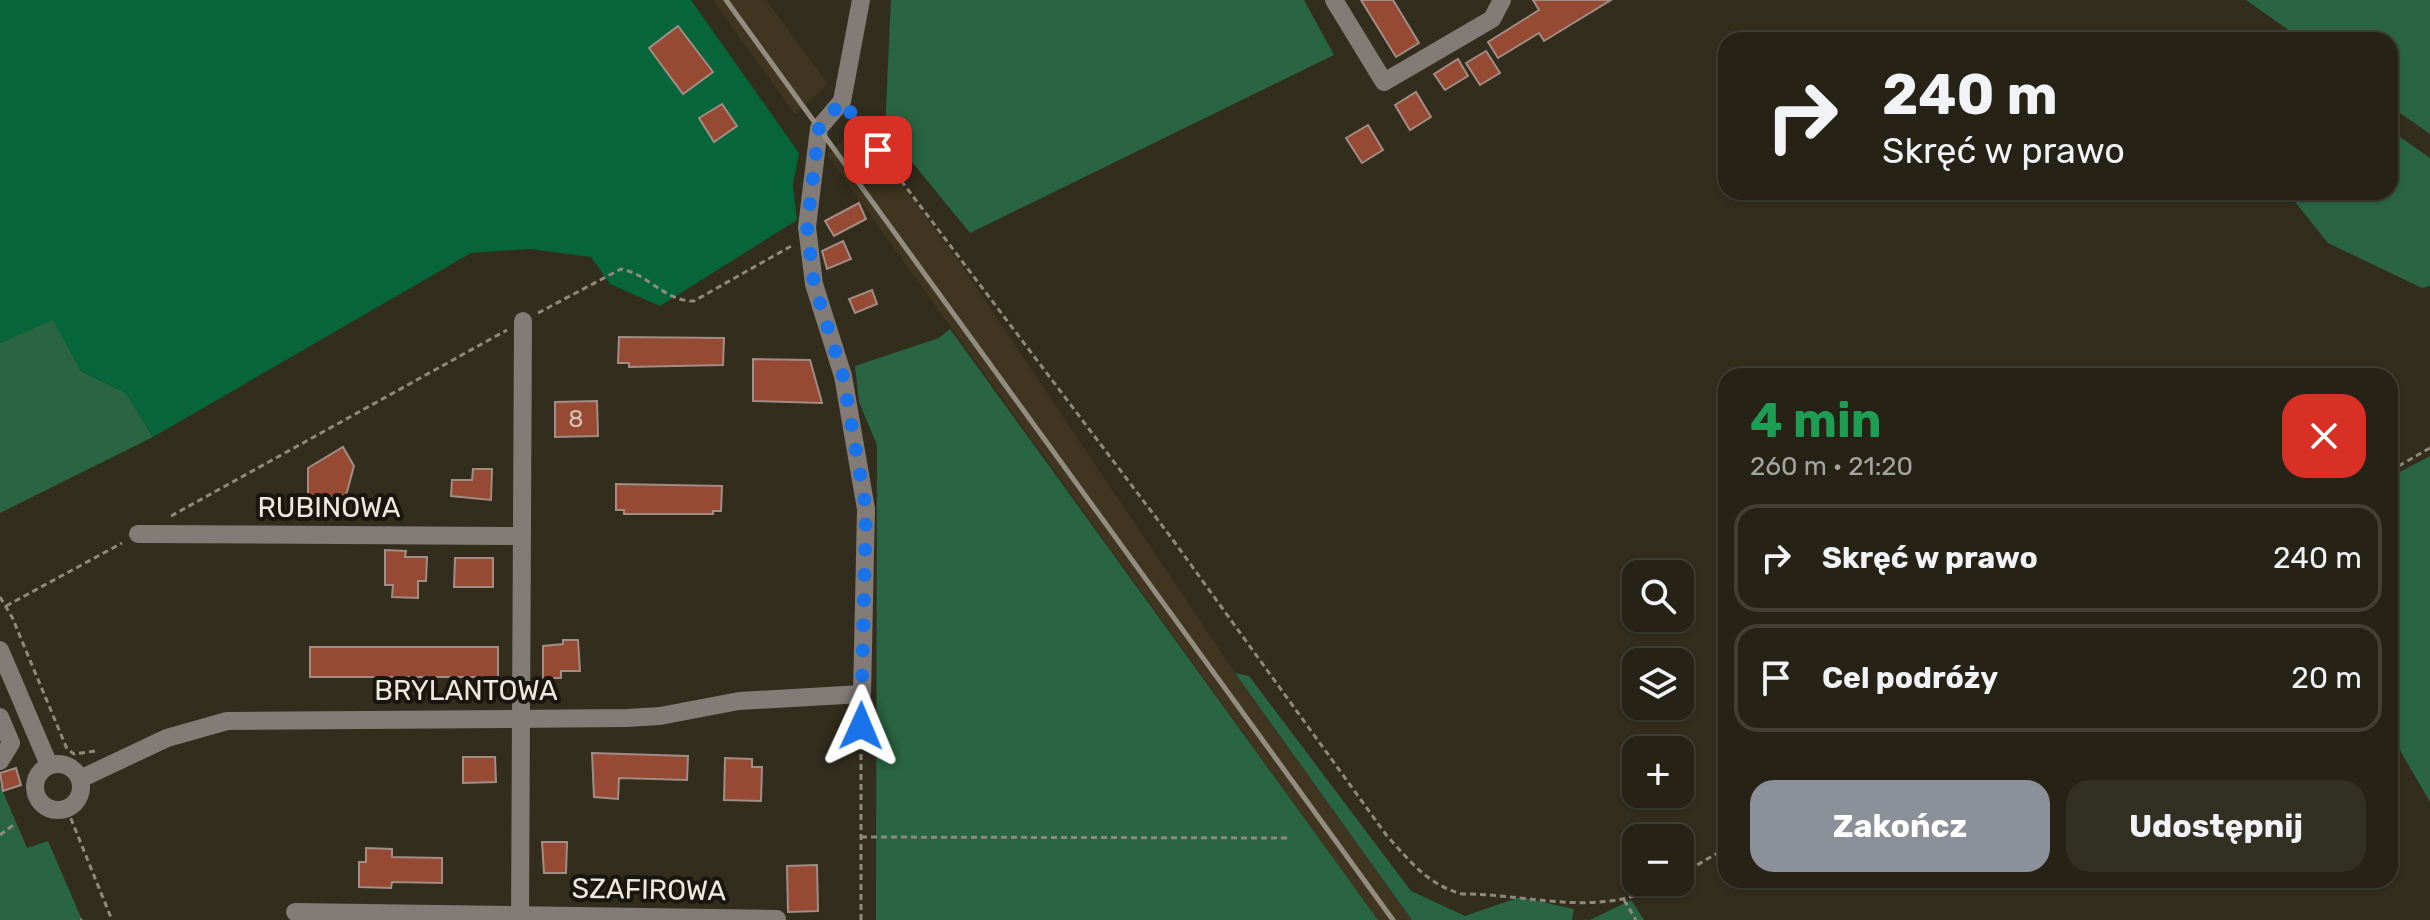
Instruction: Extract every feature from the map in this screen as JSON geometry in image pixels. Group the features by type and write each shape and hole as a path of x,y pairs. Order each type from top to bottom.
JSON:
{"street":[{"path":"861,0 842,101 819,128 809,236 814,284 843,376 866,509 862,694"},
{"path":"1334,0 1384,82 1492,19 1502,0"},
{"path":"520,918 519,536 523,321"},
{"name":"RUBINOWA","path":"138,534 519,536"},
{"path":"0,650 49,765"},
{"name":"BRYLANTOWA","path":"80,779 167,738 227,721 660,716 739,701 862,694"},
{"path":"0,717 11,743 0,761"},
{"path":"49,765 68,766 80,779 79,796 67,809 49,809 36,796 36,778 49,765"},
{"name":"SZAFIROWA","path":"295,912 520,918 777,919"}],"path":[{"path":"842,101 1173,540 1387,836 1419,872 1443,889 1462,894 1607,904 1641,896"},
{"path":"170,517 621,269 678,299 702,298 809,236"},
{"path":"2398,466 2430,448"},
{"path":"6,606 138,534"},
{"path":"0,597 31,669 57,718 67,749 74,754 103,751"},
{"path":"861,920 862,694"},
{"path":"67,809 112,920"},
{"path":"0,835 16,823"},
{"path":"861,837 1288,838"},
{"path":"1694,867 1718,853"},
{"path":"1624,900 1636,920"}],"shaded area":[{"path":"713,0 766,0 828,84 795,114"},
{"path":"859,127 964,269 1235,673 1412,920 1378,920 827,155"}],"green space":[{"path":"0,0 691,0 799,153 793,185 797,220 660,306 610,284 591,257 530,249 471,253 153,437 126,393 81,371 53,320 0,343"},
{"path":"891,0 1304,0 1334,55 970,233 885,129"},
{"path":"2246,0 2430,0 2430,134 2398,112 2398,32 2292,32"},
{"path":"2398,136 2430,158 2430,286 2422,288 2328,243 2293,200 2398,200"},
{"path":"53,319 81,371 126,393 153,437 0,513 0,343"},
{"path":"950,329 1378,920 876,920 877,445 859,402 855,366 939,338"},
{"path":"2430,456 2430,802 2398,747 2398,473"},
{"path":"1235,673 1249,676 1411,891 1465,916 1520,897 1574,909 1572,920 1412,920"},
{"path":"0,785 27,848 48,841 82,920 0,920"},
{"path":"1631,900 1644,920 1590,920"}],"building":[{"path":"1361,0 1393,0 1419,43 1396,57"},
{"path":"1533,0 1611,0 1544,41 1539,33 1498,58 1488,42 1539,10"},
{"path":"678,26 713,72 683,94 649,48"},
{"path":"1486,51 1500,73 1480,85 1466,63"},
{"path":"1458,59 1468,76 1445,90 1434,74"},
{"path":"1416,92 1431,117 1410,130 1395,105"},
{"path":"722,104 737,126 714,142 699,118"},
{"path":"1368,125 1383,150 1362,163 1346,138"},
{"path":"859,203 866,219 834,236 825,221"},
{"path":"843,241 851,259 827,269 822,251"},
{"path":"872,290 877,304 855,313 849,299"},
{"path":"619,337 724,338 723,365 629,367 629,363 618,363"},
{"path":"753,359 810,360 822,403 753,401"},
{"path":"597,401 598,436 555,437 555,402"},
{"path":"343,447 354,466 344,503 325,498 324,502 308,502 308,468"},
{"path":"473,469 492,469 491,500 451,496 452,480 472,480"},
{"path":"616,484 722,486 721,511 713,511 713,514 624,514 624,510 616,510"},
{"path":"385,550 406,551 405,557 427,557 426,581 418,581 418,598 392,597 393,585 385,585"},
{"path":"455,558 493,558 493,587 454,587"},
{"path":"563,640 578,640 580,671 561,671 561,678 543,678 543,646 563,644"},
{"path":"310,647 498,647 498,677 310,677"},
{"path":"592,753 688,756 687,780 619,778 618,799 594,797"},
{"path":"463,757 495,757 496,782 463,783"},
{"path":"725,758 752,759 752,767 762,767 761,801 724,800"},
{"path":"16,768 21,785 3,791 0,773"},
{"path":"542,842 567,842 566,873 544,873"},
{"path":"366,848 392,849 392,857 442,858 442,883 392,882 391,888 359,887 359,862 366,862"},
{"path":"817,865 818,911 788,912 787,866"}],"railway":[{"path":"726,0 1393,920"}],"route":[{"path":"861,726 866,509 843,376 814,284 807,227 819,128 842,101 878,150"}]}
